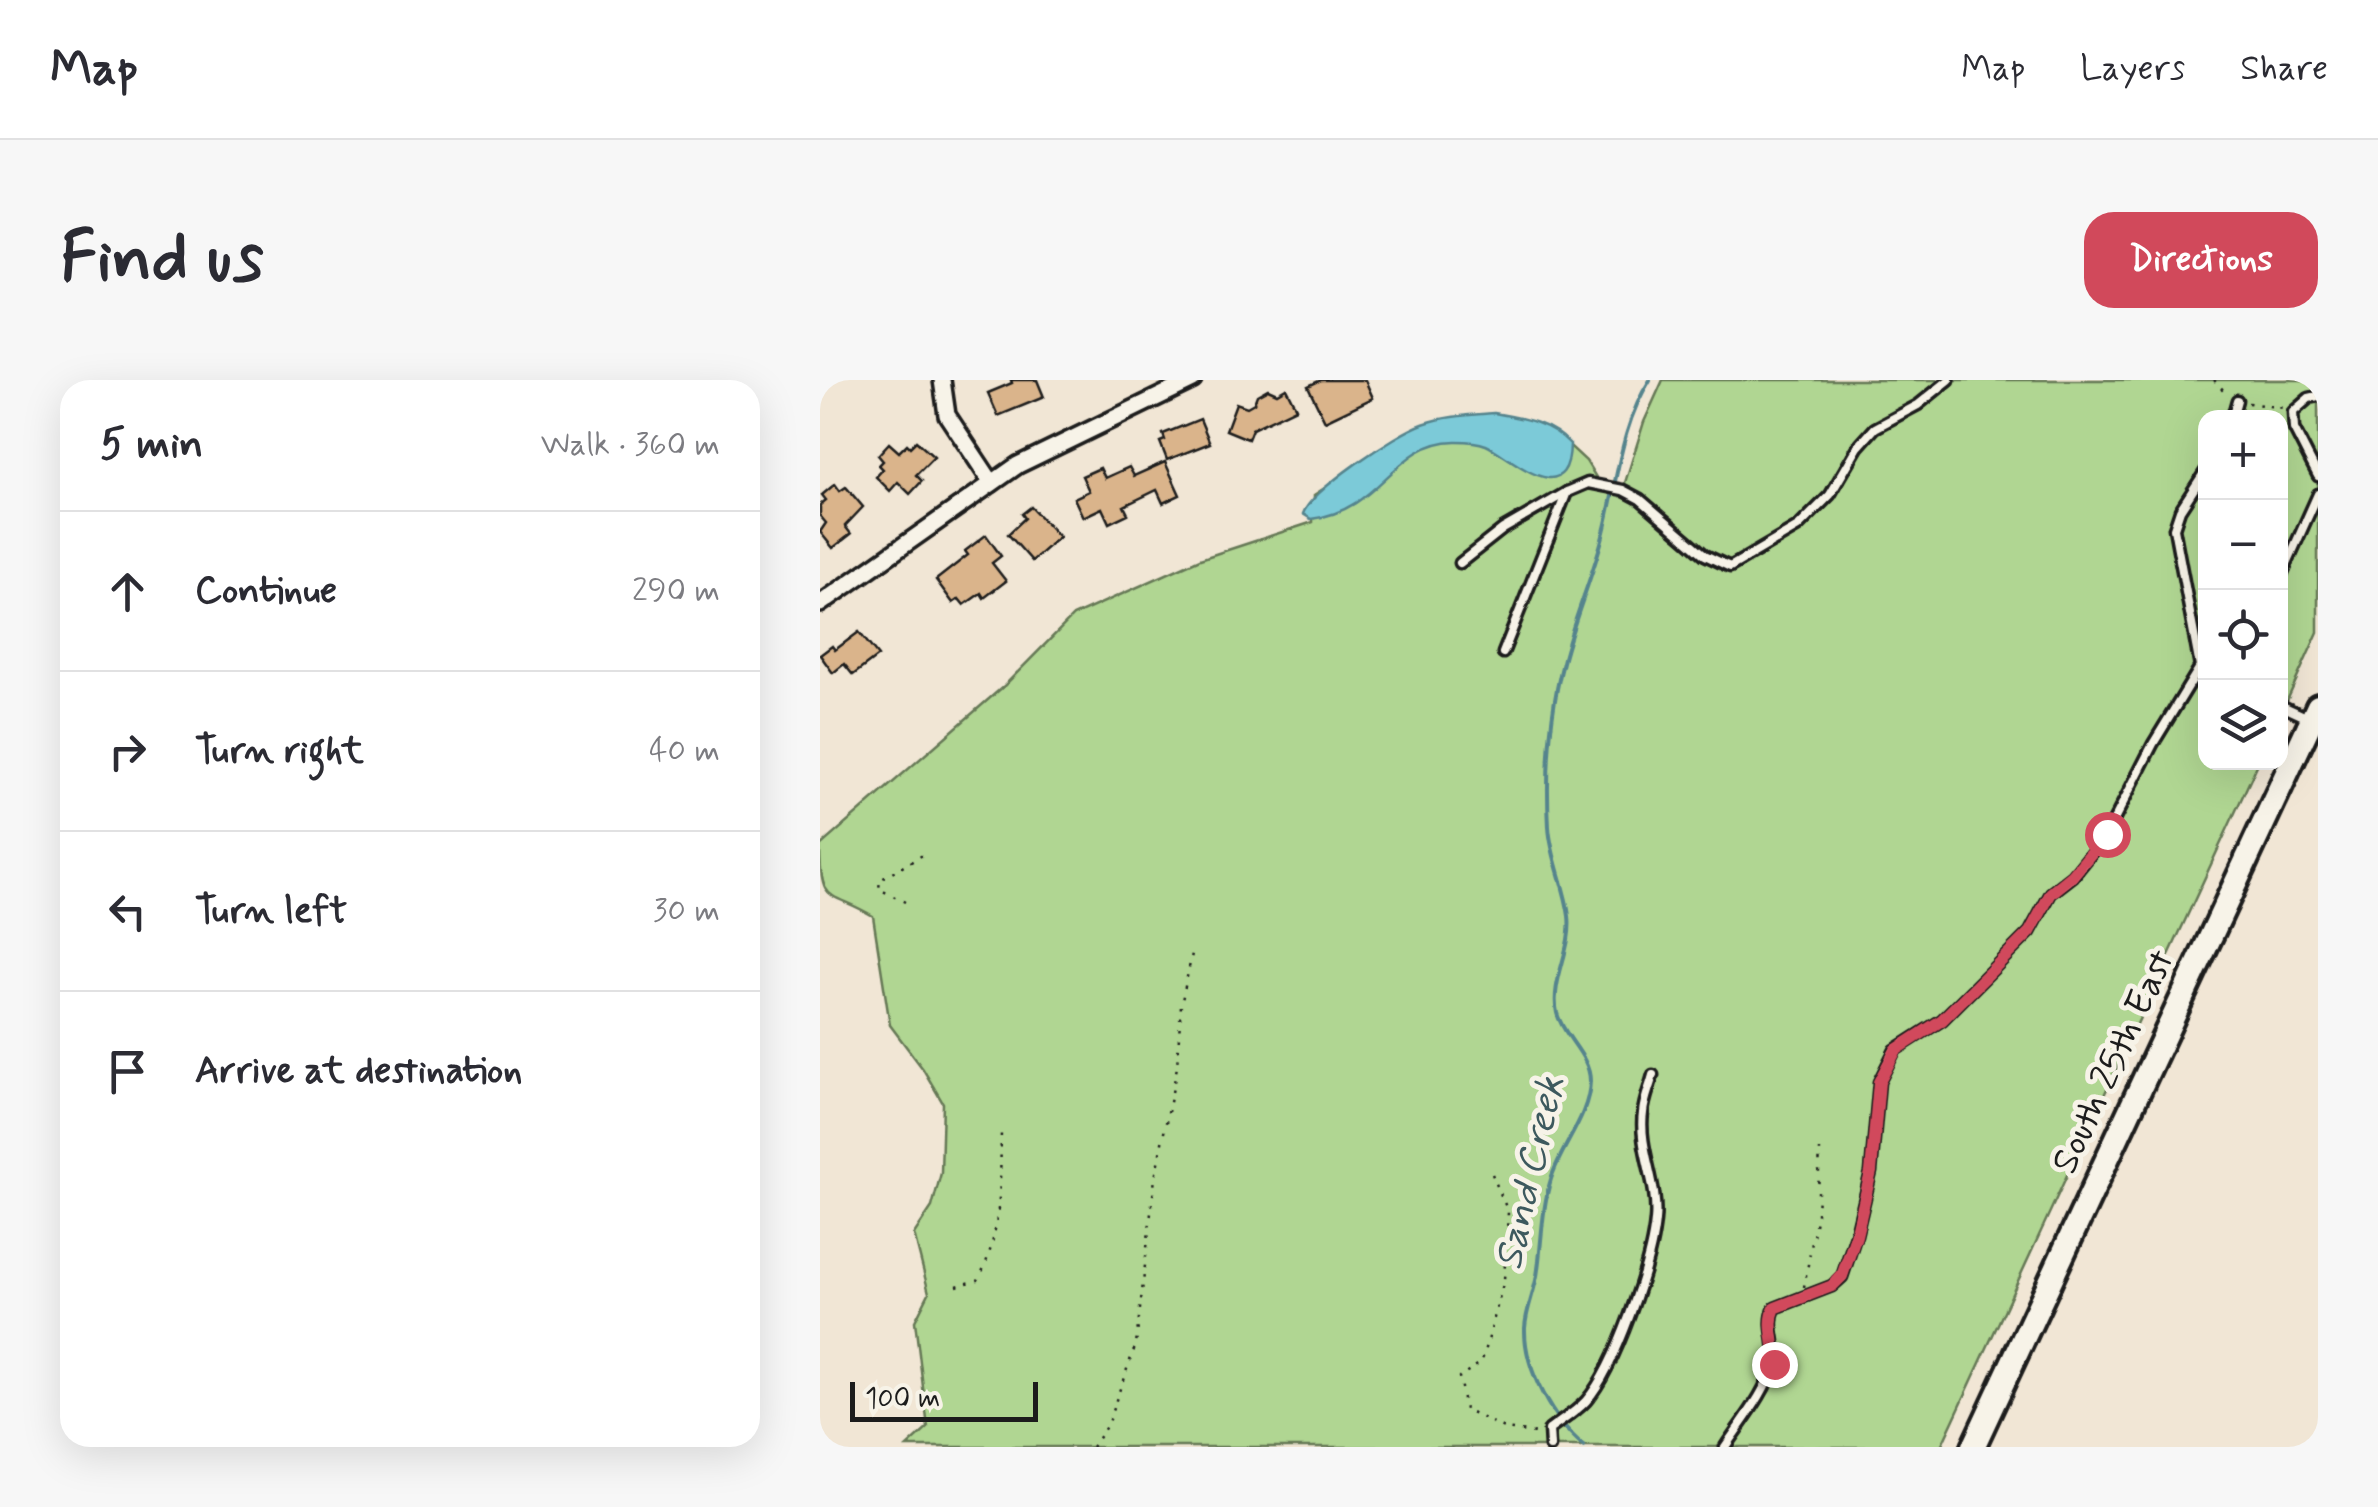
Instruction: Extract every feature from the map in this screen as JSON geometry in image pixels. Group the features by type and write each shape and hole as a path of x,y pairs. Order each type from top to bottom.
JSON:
{"main road":[{"name":"South 25th East","path":"1973,1447 2315,713"}],"street":[{"path":"942,380 947,415 992,483"},
{"path":"820,604 1042,451 1193,380"}],"lane":[{"path":"1460,564 1503,530 1588,483 1623,490 1649,506 1705,555 1730,567 1798,528 1830,495 1858,447 1875,428 1918,405 1949,380"},
{"path":"2318,396 2299,404 2293,412 2294,430 2318,476"},
{"path":"2235,410 2238,400"},
{"path":"1725,1447 1774,1364 1772,1314 1780,1303 1832,1286 1842,1276 1871,1172 1879,1082 1886,1064 1896,1050 1942,1020 2030,932 2051,893 2072,876 2107,834 2153,744 2200,668 2174,528 2180,510 2198,482"},
{"path":"1503,653 1567,492"},
{"path":"2288,561 2318,494"},
{"path":"2288,708 2315,713"},
{"path":"1550,1447 1549,1432 1585,1402 1596,1387 1628,1320 1648,1261 1655,1222 1654,1195 1642,1114 1653,1075"}],"path":[{"path":"2214,380 2238,400 2277,404 2293,412"},
{"path":"905,902 879,889 880,880 926,853"},
{"path":"1092,1447 1107,1425 1136,1344 1156,1178 1177,1067 1182,1005 1193,949"},
{"path":"958,1286 978,1280 989,1254 997,1210 1000,1131"},
{"path":"1802,1296 1817,1214 1820,1150"},
{"path":"1492,1174 1508,1212 1504,1280 1484,1356 1459,1377 1465,1410 1506,1429 1549,1432"}],"green space":[{"path":"1663,380 2318,380 2318,632 2288,698 2288,410 2198,410 2198,770 2255,770 1941,1447 907,1447 928,1428 915,1321 929,1293 914,1234 932,1207 941,1173 943,1103 890,1025 873,916 837,899 825,888 820,846 1005,685 1073,616 1200,559 1313,522 1314,495 1405,436 1558,435 1586,461 1600,484 1623,489 1644,422"}],"water":[{"path":"1494,413 1535,422 1570,444 1567,465 1560,475 1537,475 1475,442 1435,444 1417,452 1355,503 1311,519 1303,514 1338,477 1411,429 1440,419"}],"building":[{"path":"1011,380 1037,380 1044,397 998,416 988,393 1012,383"},
{"path":"1321,380 1365,380 1373,398 1325,421 1308,386"},
{"path":"1286,388 1296,408 1252,429 1248,439 1226,430 1236,403 1247,407 1268,389 1277,393"},
{"path":"1200,419 1210,443 1167,460 1160,442 1165,440 1163,434"},
{"path":"916,441 934,457 916,475 922,481 910,494 898,482 890,491 876,477 883,469 878,455 889,443 899,452"},
{"path":"1165,462 1180,495 1163,503 1157,490 1124,506 1128,514 1109,523 1102,508 1083,517 1074,498 1089,491 1082,476 1100,468 1105,478 1129,467 1134,476"},
{"path":"835,484 840,491 846,487 863,507 845,526 851,534 833,548 820,532 826,523 820,516 820,505 826,500 822,495"},
{"path":"1031,507 1059,537 1032,561 1008,534"},
{"path":"986,535 1001,556 992,563 1006,581 984,598 981,593 964,605 959,599 953,603 936,580"},
{"path":"859,632 878,656 853,675 844,664 833,673 820,655 832,646 835,650"}],"waterway":[{"name":"Sand Creek","path":"1584,1447 1542,1394 1529,1361 1525,1328 1537,1276 1548,1190 1585,1107 1590,1081 1586,1063 1557,1013 1556,989 1568,941 1569,916 1549,827 1550,744 1554,703 1567,646 1600,548 1626,434 1650,380"}],"route":[{"path":"1774,1364 1770,1322 1775,1308 1832,1286 1842,1276 1871,1172 1879,1082 1886,1064 1896,1050 1942,1020 2030,932 2051,893 2072,876 2107,834"}]}
